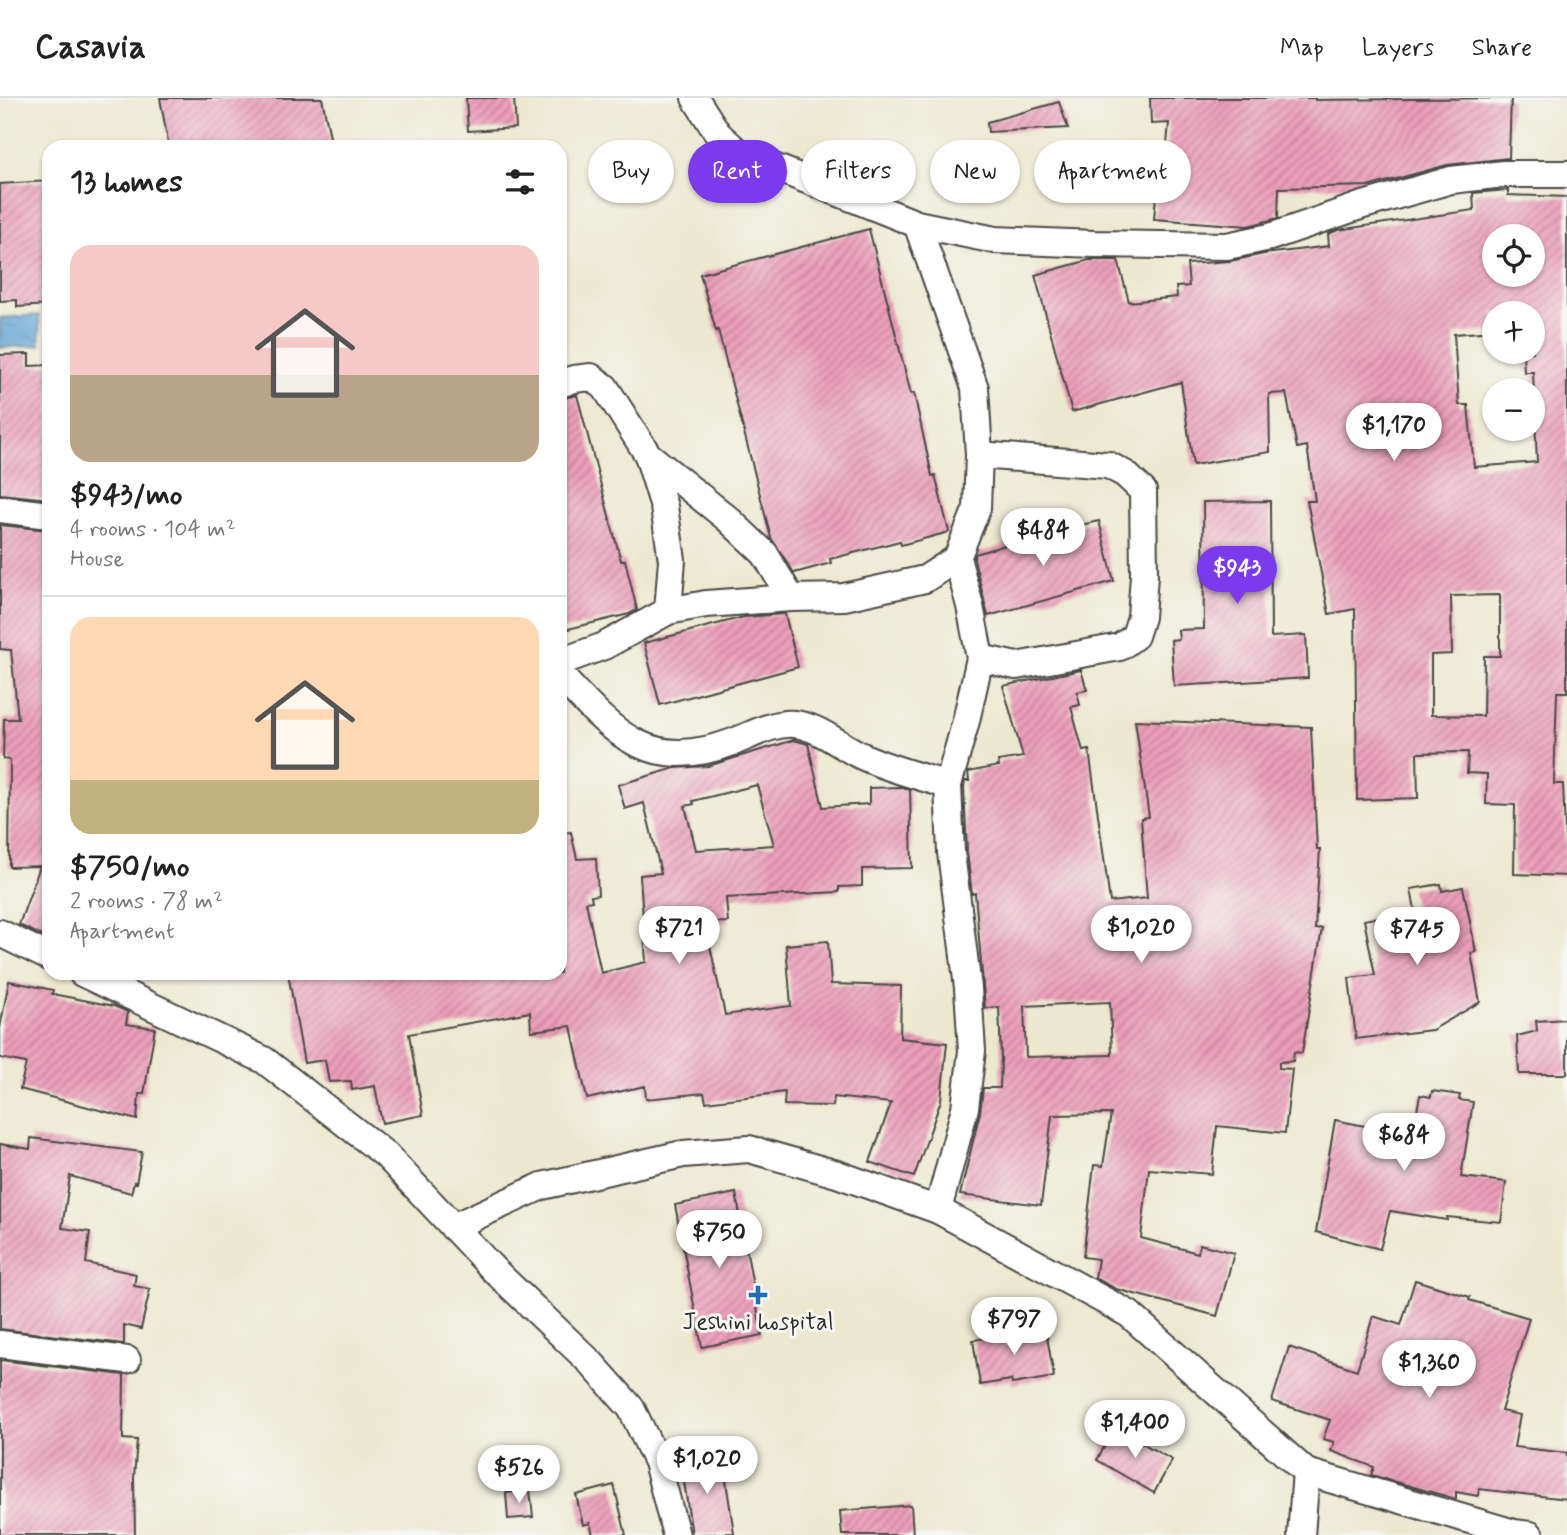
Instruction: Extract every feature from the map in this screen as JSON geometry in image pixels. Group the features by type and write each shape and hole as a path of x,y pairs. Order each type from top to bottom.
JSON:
{"street":[{"path":"695,98 718,134 739,153 917,224 995,240 1227,246 1270,237 1360,206 1451,180 1504,174 1567,174"},
{"path":"567,659 604,646 668,611 706,604 844,597 925,579 957,558 977,508 979,455 975,388 917,224"},
{"path":"567,382 592,377 605,387 648,455 664,507 672,559 668,611"},
{"path":"648,455 728,519 765,554 791,598"},
{"path":"979,455 1108,465 1125,474 1143,491 1144,515 1141,617 1135,636 1120,647 1016,666 980,658"},
{"path":"0,509 42,514"},
{"path":"938,1210 965,1108 972,1051 968,988 951,853 948,785 980,658 957,558"},
{"path":"567,683 601,720 647,749 664,753 706,752 778,725 792,723 805,726 863,757 948,785"},
{"path":"0,933 42,954"},
{"path":"97,980 264,1060 386,1155 494,1269 591,1363 631,1408 657,1462 676,1535"},
{"path":"453,1227 542,1186 683,1154 749,1149 837,1174 938,1210 1129,1314 1306,1472 1530,1535"},
{"path":"0,1344 127,1360"},
{"path":"1301,1535 1306,1472"}],"water":[{"path":"39,315 40,345 0,348 0,318"}],"building":[{"path":"160,98 322,98 331,140 168,140"},
{"path":"466,98 514,98 516,128 468,131"},
{"path":"1150,98 1511,98 1509,158 1447,165 1371,186 1279,188 1278,218 1248,226 1154,219 1155,203 1191,203 1191,140 1167,140 1169,123 1151,124"},
{"path":"1059,102 1068,128 988,132 987,122"},
{"path":"42,181 42,305 17,307 17,300 0,301 0,184"},
{"path":"1508,190 1508,195 1567,197 1567,692 1557,692 1554,784 1563,784 1567,876 1514,874 1515,805 1486,804 1487,774 1467,773 1468,752 1417,753 1418,798 1357,800 1355,609 1329,614 1307,501 1315,501 1307,446 1297,448 1286,393 1269,394 1270,452 1193,465 1181,382 1072,412 1035,275 1089,260 1118,260 1129,302 1177,297 1176,287 1189,286 1187,264 1230,261 1329,246 1328,234 1338,230 1474,210 1473,193","holes":["1500,595 1500,656 1484,656 1483,716 1431,715 1431,655 1452,654 1451,596"]},
{"path":"869,229 911,394 914,393 932,476 935,475 949,532 830,559 831,563 794,573 771,538 718,330 716,331 700,274"},
{"path":"29,354 29,366 42,365 42,498 0,494 0,355"},
{"path":"577,395 621,561 625,560 637,610 567,629 567,397"},
{"path":"1270,501 1271,637 1306,635 1308,678 1174,686 1171,640 1179,639 1178,630 1204,629 1203,502"},
{"path":"1099,521 1114,581 988,616 975,554 1049,532"},
{"path":"0,525 42,529 42,936 19,925 40,866 9,867 10,760 3,759 4,719 18,719 11,650 0,649"},
{"path":"785,614 798,667 660,705 644,643 744,617"},
{"path":"1081,670 1087,690 1077,692 1080,705 1071,707 1083,751 1089,750 1110,902 1147,898 1141,818 1149,817 1135,720 1311,727 1317,849 1320,849 1315,929 1322,928 1302,1053 1294,1052 1293,1061 1279,1062 1279,1068 1292,1069 1285,1133 1217,1126 1212,1174 1149,1169 1141,1238 1198,1253 1200,1244 1234,1253 1217,1316 1116,1289 1095,1278 1098,1259 1083,1257 1094,1165 1103,1166 1111,1114 1052,1115 1041,1205 960,1195 980,1112 983,1088 1000,1088 999,1007 985,1008 975,893 972,894 967,852 964,787 965,781 969,781 968,772 999,766 998,761 1023,757 1003,686","holes":["1110,1002 1112,1055 1026,1057 1024,1006"]},
{"path":"794,740 808,744 823,807 869,804 869,788 901,787 910,790 912,868 862,869 862,886 839,887 839,892 726,898 728,922 705,923 725,1015 791,1006 786,945 828,941 831,984 901,986 900,1038 947,1043 941,1100 914,1177 870,1162 891,1103 834,1097 833,1106 784,1105 785,1092 706,1102 704,1093 646,1099 645,1086 587,1099 571,1026 531,1031 530,1012 409,1034 423,1115 382,1123 375,1086 352,1090 351,1081 329,1082 325,1060 304,1063 289,980 567,980 567,832 571,832 577,859 596,858 598,895 591,896 592,901 586,902 601,973 646,962 640,875 661,873 644,803 625,809 618,785 675,768 708,766","holes":["757,785 774,845 696,850 685,806 694,804 693,801"]},
{"path":"1441,884 1442,891 1463,887 1476,952 1471,953 1480,1002 1432,1030 1356,1039 1349,978 1375,975 1364,920 1415,910 1411,889"},
{"path":"9,981 53,990 52,994 114,1006 128,1012 126,1024 155,1028 144,1094 139,1094 137,1120 20,1089 26,1063 0,1058 0,1028"},
{"path":"1567,1019 1567,1074 1519,1074 1517,1036 1537,1031 1536,1021"},
{"path":"1432,1091 1460,1095 1459,1100 1473,1102 1461,1177 1506,1182 1501,1222 1447,1217 1447,1220 1390,1211 1380,1249 1316,1232 1335,1120 1370,1127 1371,1120 1414,1127 1420,1095 1431,1097"},
{"path":"31,1138 142,1152 136,1183 134,1182 131,1193 70,1176 62,1228 90,1232 86,1263 136,1274 134,1286 150,1289 141,1329 124,1325 124,1344 0,1329 0,1144 30,1149"},
{"path":"736,1193 762,1335 702,1347 675,1205"},
{"path":"1415,1280 1529,1318 1501,1411 1520,1415 1514,1447 1567,1453 1567,1499 1479,1489 1478,1496 1456,1492 1456,1499 1371,1475 1374,1467 1331,1451 1334,1442 1323,1439 1330,1420 1272,1401 1289,1347 1357,1370 1373,1316 1401,1325"},
{"path":"1045,1325 1054,1377 1012,1384 1011,1380 980,1385 973,1340 1004,1335 1003,1331"},
{"path":"0,1360 124,1375 123,1439 137,1440 134,1478 135,1535 0,1535"},
{"path":"1115,1428 1172,1460 1154,1493 1097,1460"},
{"path":"722,1455 734,1533 692,1535 681,1461"},
{"path":"614,1485 626,1535 593,1535 590,1523 583,1525 576,1495"},
{"path":"530,1490 533,1517 508,1519 506,1493"},
{"path":"911,1505 913,1535 842,1535 840,1511"}],"place":[{"name":"Jeshini hospital","path":"758,1295"}]}
